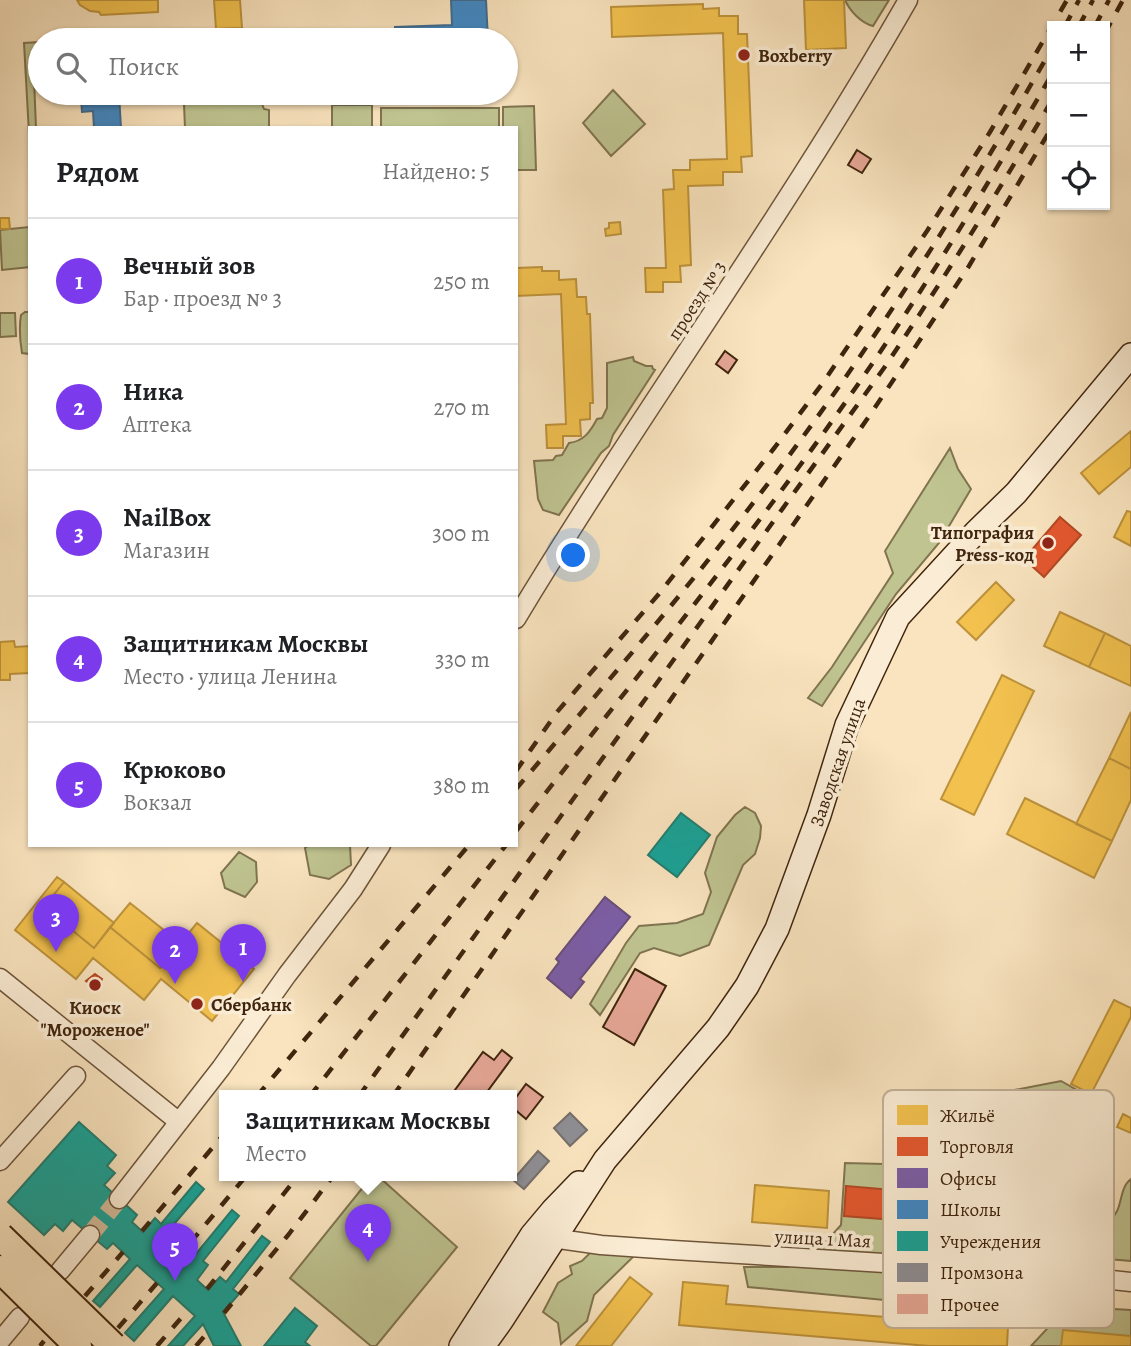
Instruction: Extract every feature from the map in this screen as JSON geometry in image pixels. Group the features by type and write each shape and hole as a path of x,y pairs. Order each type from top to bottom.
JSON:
{"main road":[{"name":"Заводская улица","path":"544,1237 553,1210 582,1179 605,1160 718,1028 747,986 777,929 819,815 847,725 898,617 1016,493 1131,355"},
{"path":"0,1236 113,1346"},
{"path":"461,1346 544,1237"},
{"path":"484,1346 544,1237"},
{"path":"0,1269 78,1346"}],"street":[{"name":"проезд № 3","path":"518,617 568,533 672,377 865,75 908,0"},
{"path":"119,1199 221,1069 287,975 354,889 380,847"},
{"path":"0,978 179,1122"},
{"path":"0,1161 76,1076"},
{"path":"60,1271 90,1235"},
{"name":"улица 1 Мая","path":"544,1237 601,1245 883,1263"},
{"path":"0,1341 20,1317"}],"green space":[{"path":"845,0 889,0 873,26 856,16"},
{"path":"24,43 28,43 28,105 35,105 36,126 29,126"},
{"path":"613,90 645,124 611,156 583,123"},
{"path":"184,105 262,105 264,109 269,110 269,126 185,126"},
{"path":"332,105 372,105 372,126 332,126"},
{"path":"534,106 536,170 518,170 518,126 503,126 503,107"},
{"path":"381,108 499,108 499,126 381,126"},
{"path":"28,227 28,267 2,270 0,230"},
{"path":"28,312 28,354 22,353 21,315"},
{"path":"0,313 15,313 16,336 0,337"},
{"path":"633,357 634,361 652,366 655,370 613,435 609,446 601,453 559,515 543,510 538,499 534,461 553,460 562,455 569,443 586,435 597,419 602,418 607,408 607,363"},
{"path":"950,448 958,469 971,489 939,543 896,594 822,706 808,698 832,667 893,573 885,551"},
{"path":"745,807 755,813 761,826 760,838 755,854 743,865 709,945 680,956 654,948 640,953 600,1015 590,1004 639,926 677,923 703,914 711,892 705,873 717,837"},
{"path":"350,847 351,865 329,879 310,875 305,848"},
{"path":"239,852 256,862 257,882 245,897 225,888 221,873"},
{"path":"1061,1081 1077,1090 1014,1090"},
{"path":"845,1163 883,1164 883,1300 748,1287 744,1267 788,1267 815,1254 841,1225"},
{"path":"1131,1179 1131,1261 1114,1260 1114,1215"},
{"path":"368,1181 384,1181 457,1247 376,1346 371,1346 290,1278"},
{"path":"592,1251 634,1256 594,1295 587,1321 561,1344 558,1323 543,1312 558,1283 572,1274 570,1266 582,1261"},
{"path":"1114,1309 1131,1310 1131,1346 1031,1346 1048,1328 1114,1328"}],"building: Жильё":[{"path":"77,0 158,0 158,12 101,15 80,5"},
{"path":"214,0 240,0 242,28 216,28"},
{"path":"804,0 844,0 846,48 806,50"},
{"path":"703,4 703,9 719,8 719,16 738,16 738,34 747,34 752,156 741,157 742,172 723,172 723,185 688,186 691,265 680,266 681,282 663,282 663,292 646,292 645,268 666,268 663,190 674,189 673,170 690,170 690,160 727,159 723,33 612,37 611,7"},
{"path":"0,218 9,218 10,229 0,229"},
{"path":"620,222 621,234 606,236 605,229 609,228 609,223"},
{"path":"542,267 542,271 559,271 559,280 576,279 577,297 586,297 587,314 590,314 593,403 590,403 590,419 580,420 581,436 563,436 563,448 547,448 546,425 566,424 561,294 518,296 518,268"},
{"path":"1131,431 1131,467 1099,494 1081,473"},
{"path":"1127,511 1131,512 1131,546 1114,537"},
{"path":"996,582 1014,600 976,640 957,622"},
{"path":"1060,612 1105,633 1089,667 1044,646"},
{"path":"1105,633 1131,646 1131,686 1089,667"},
{"path":"14,641 15,647 28,646 28,673 10,674 10,680 0,680 0,642"},
{"path":"1002,675 1034,691 974,815 941,799"},
{"path":"1131,712 1131,769 1109,758"},
{"path":"1109,758 1131,769 1131,800 1112,841 1076,824"},
{"path":"1025,798 1112,841 1094,878 1007,834"},
{"path":"57,877 64,882 44,907 94,948 110,927 160,968 197,923 254,969 212,1021 161,979 144,1000 93,958 76,979 15,930"},
{"path":"64,882 114,923 94,948 44,907"},
{"path":"130,903 180,943 160,968 110,927"},
{"path":"1114,1000 1131,1008 1131,1017 1093,1090 1083,1090 1071,1084"},
{"path":"1123,1114 1131,1118 1131,1133 1117,1127"},
{"path":"755,1185 829,1191 827,1228 752,1222"},
{"path":"630,1277 652,1294 611,1346 576,1346"},
{"path":"683,1282 728,1286 726,1304 883,1317 883,1328 1008,1328 1007,1346 929,1346 679,1325"},
{"path":"1063,1330 1131,1336 1131,1346 1061,1346"}],"building: Торговля":[{"path":"1060,517 1081,535 1044,577 1024,559"},
{"name":"Киоск \"Мороженое\"","path":"95,974 102,979 97,989 86,981"},
{"path":"846,1186 883,1189 883,1219 844,1216"}],"building: Офисы":[{"path":"605,897 630,917 580,979 584,982 571,998 547,978 559,962 556,959"}],"building: Школы":[{"path":"451,0 486,0 487,28 395,27 452,25"},
{"path":"82,105 120,105 121,126 94,126 93,111 82,112"}],"building: Учреждения":[{"path":"681,813 710,835 677,877 648,855"},
{"path":"79,1122 116,1155 107,1166 115,1173 104,1185 137,1215 132,1222 143,1232 155,1218 161,1224 196,1182 204,1189 169,1230 174,1235 162,1249 177,1263 189,1249 196,1254 232,1210 239,1216 203,1261 208,1265 197,1280 208,1290 220,1277 226,1282 262,1236 270,1242 233,1289 239,1294 223,1312 241,1346 214,1346 203,1324 183,1346 168,1346 195,1316 173,1296 134,1341 125,1333 164,1289 137,1265 100,1307 93,1301 130,1259 113,1243 107,1249 72,1220 63,1231 55,1224 44,1235 8,1202"},
{"path":"295,1308 317,1326 305,1342 310,1346 264,1346"}],"building: Промзона":[{"path":"570,1113 587,1130 570,1146 554,1128"},
{"path":"538,1151 549,1161 524,1189 514,1181 517,1181 517,1175"}],"building: Прочее":[{"path":"857,150 871,159 862,173 848,165"},
{"path":"725,351 737,360 728,373 716,364"},
{"path":"635,969 666,986 634,1045 603,1027"},
{"path":"502,1050 512,1058 488,1090 455,1090 483,1052 494,1060"},
{"path":"526,1084 543,1097 526,1119 517,1111 517,1096"}],"tunnel":[{"path":"90,1235 119,1199"}],"railway":[{"path":"518,768 557,712 658,595 822,384 927,231 990,132 1067,0"},
{"path":"1068,21 1079,0"},
{"path":"1082,21 1093,0"},
{"path":"1098,21 1109,0"},
{"path":"1110,24 1123,0"},
{"path":"518,787 687,586 821,411 925,259 1047,57"},
{"path":"518,828 726,564 847,400 953,239 1047,82"},
{"path":"363,1090 884,368 928,302 1047,108"},
{"path":"397,1090 870,415 969,266 1047,135"},
{"path":"262,1090 467,847"},
{"path":"315,1090 504,847"},
{"path":"142,1231 219,1140"},
{"path":"175,1261 242,1181"},
{"path":"207,1289 294,1181"},
{"path":"224,1313 329,1181"},
{"path":"85,1296 123,1252"},
{"path":"118,1328 157,1283"},
{"path":"157,1346 188,1310"},
{"path":"196,1346 207,1333"},
{"path":"40,1346 44,1341"}],"place":[{"name":"Boxberry","path":"744,55"},
{"name":"Типография Press-код","path":"1048,543"},
{"name":"NailBox","path":"56,952"},
{"name":"Вечный зов","path":"243,982"},
{"name":"Ника","path":"175,984"},
{"name":"Киоск \"Мороженое\"","path":"95,985"},
{"name":"Сбербанк","path":"197,1004"},
{"name":"Защитникам Москвы","path":"368,1262"},
{"name":"Крюково","path":"175,1281"}]}
